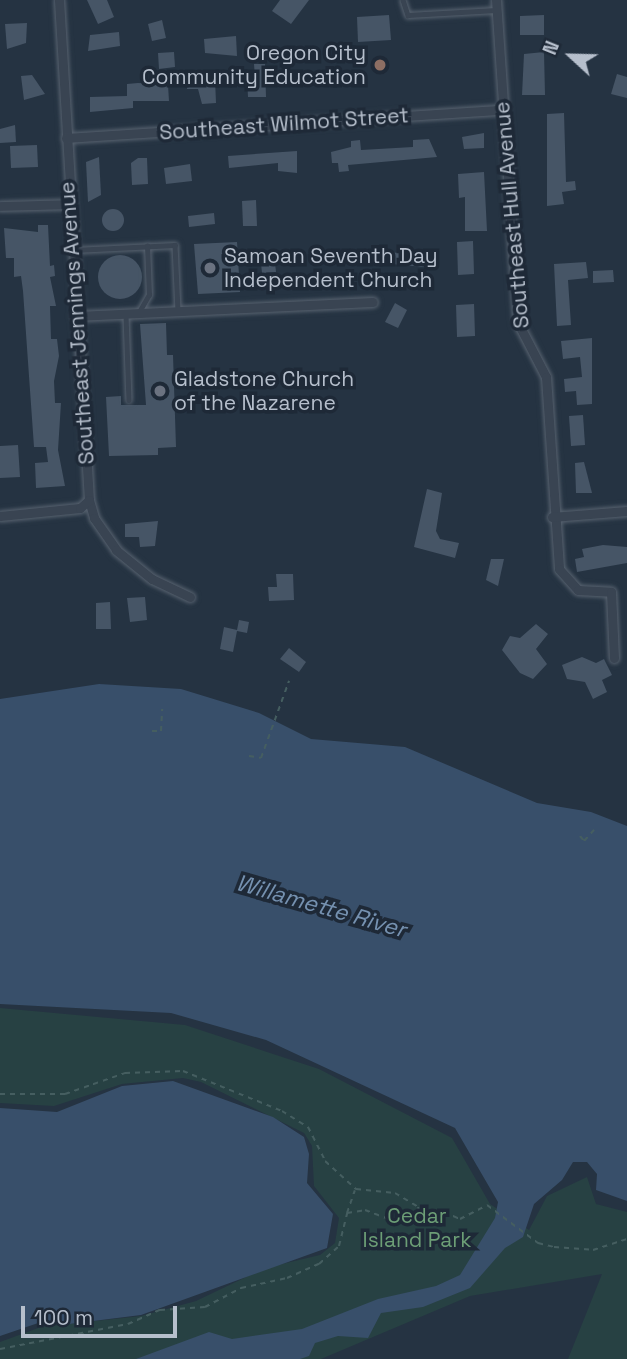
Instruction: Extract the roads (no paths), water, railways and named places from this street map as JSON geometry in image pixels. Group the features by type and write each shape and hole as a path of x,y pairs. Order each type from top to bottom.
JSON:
{"street":[{"name":"Southeast Jennings Avenue","path":"59,0 69,204 89,500 94,518 116,551 152,579 190,597"},
{"name":"Southeast Hull Avenue","path":"496,5 501,110 518,323 546,377 552,517 564,580 578,590 611,592 614,658"},
{"name":"Southeast Wilmot Street","path":"66,138 501,110"},
{"path":"0,206 69,204"},
{"path":"76,316 373,303"},
{"path":"0,516 80,508 89,500"},
{"path":"552,517 627,511"}],"lane":[{"path":"403,0 408,15 496,5"},
{"path":"72,250 175,245 178,312"},
{"path":"138,313 149,295 147,246"},
{"path":"126,314 129,400"}],"water":[{"name":"Willamette River","path":"99,684 181,689 259,713 311,739 405,747 537,803 591,812 627,826 627,1201 596,1190 597,1174 587,1162 573,1162 562,1180 534,1204 523,1237 505,1248 470,1288 423,1307 381,1313 368,1338 338,1336 315,1343 309,1356 300,1359 136,1359 209,1332 232,1339 302,1329 378,1299 436,1286 460,1275 495,1218 498,1202 455,1128 266,1040 171,1013 0,1004 0,699"},
{"path":"173,1081 273,1117 304,1137 309,1154 307,1183 333,1214 327,1248 141,1315 69,1324 47,1320 0,1336 0,1108 57,1112 122,1086"}],"place":[{"name":"Oregon City Community Education","path":"380,65"},
{"name":"Samoan Seventh Day Independent Church","path":"210,268"},
{"name":"Gladstone Church of the Nazarene","path":"160,391"}],"park label":[{"name":"Cedar Island Park","path":"417,1228"}]}
